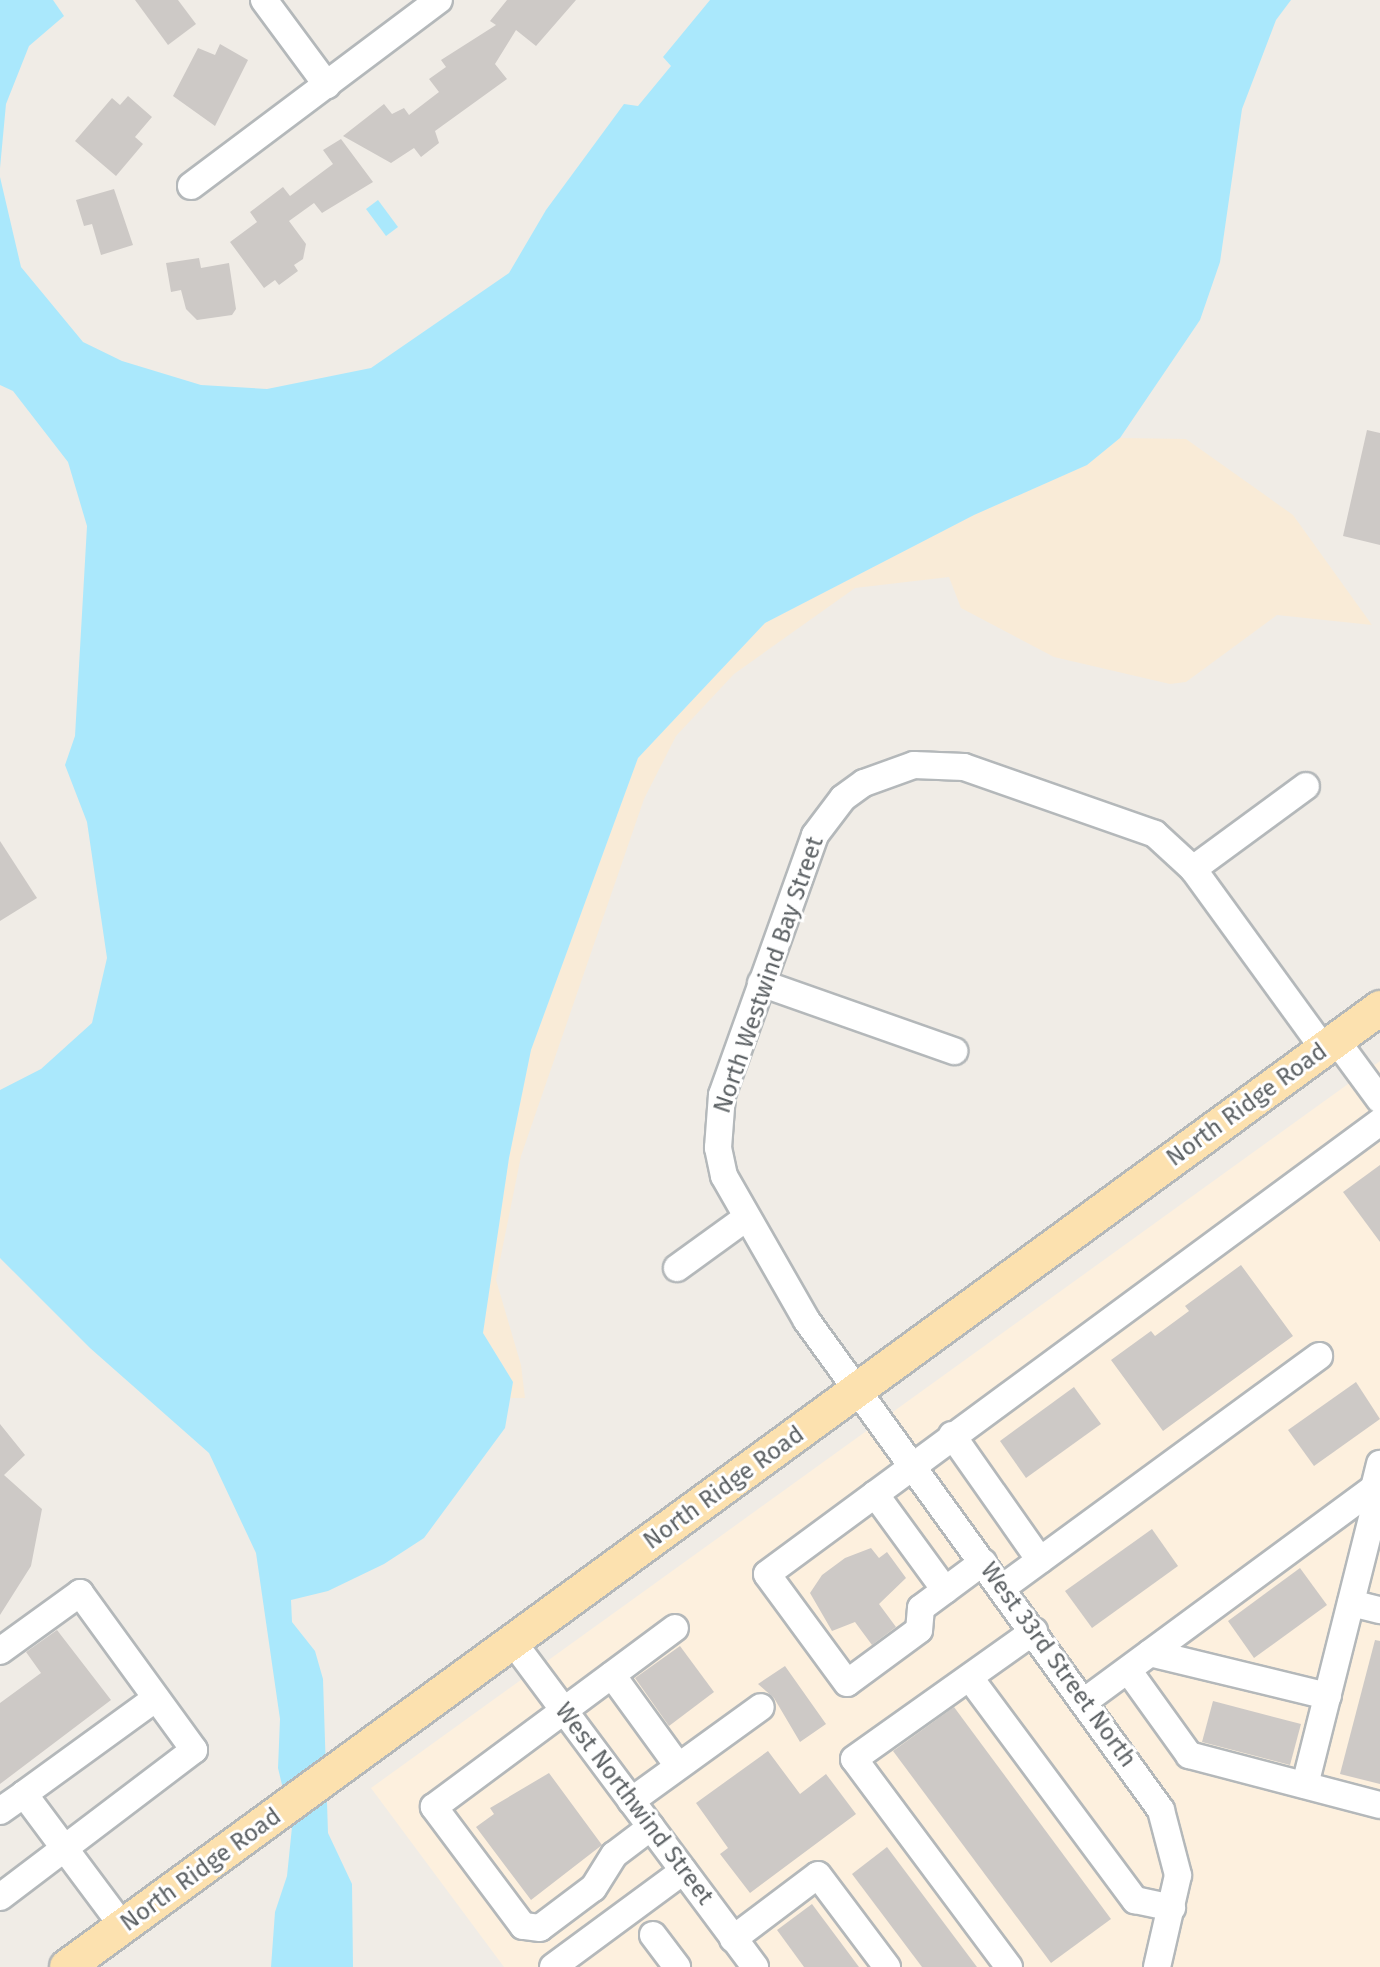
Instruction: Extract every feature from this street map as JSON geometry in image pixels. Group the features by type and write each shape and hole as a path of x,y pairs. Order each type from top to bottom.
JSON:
{"main road":[{"name":"North Ridge Road","path":"67,1967 1380,1008"}],"street":[{"path":"264,0 327,85"},
{"path":"191,186 439,0"},
{"name":"North Westwind Bay Street","path":"858,1390 807,1321 724,1176 718,1120 761,983 815,835 843,798 889,771 914,765 964,767 1133,824 1175,849 1330,1044 1380,1100"},
{"path":"1193,869 1306,786"},
{"path":"761,983 954,1051"},
{"path":"983,1562 921,1608 919,1630 847,1683 767,1574 1380,1122"},
{"path":"677,1268 746,1218"},
{"path":"1002,1588 1319,1356"},
{"name":"West 33rd Street North","path":"858,1390 1161,1810 1178,1875 1157,1967"},
{"path":"952,1435 1040,1560"},
{"path":"1305,1785 1378,1494 1377,1476"},
{"path":"1085,1701 1377,1476"},
{"path":"875,1494 945,1590"},
{"path":"0,1651 80,1593 194,1750 0,1897"},
{"path":"1351,1603 1380,1610"},
{"path":"651,1827 614,1855 593,1888 540,1928 523,1926 434,1807 675,1628"},
{"path":"1009,1967 854,1759 1034,1631"},
{"name":"West Northwind Street","path":"513,1642 755,1967"},
{"path":"1150,1653 1328,1696"},
{"path":"1128,1670 1189,1755 1380,1805"},
{"path":"612,1675 678,1766"},
{"path":"970,1678 1135,1900 1172,1908"},
{"path":"0,1811 156,1698"},
{"path":"631,1801 761,1707"},
{"path":"24,1794 123,1927"},
{"path":"553,1967 683,1871"},
{"path":"733,1939 818,1875 887,1967"},
{"path":"653,1935 677,1967"}],"shaded area":[{"path":"1380,1061 1380,1967 504,1967 371,1788"}],"sand":[{"path":"1120,438 1186,439 1293,515 1372,625 1277,615 1186,682 1170,684 1054,657 961,608 949,577 855,588 734,674 676,736 644,799 521,1156 496,1280 521,1365 525,1398 510,1398 513,1382 483,1333 509,1158 531,1050 638,758 765,623 974,515 1087,465"}],"water":[{"path":"0,0 53,0 64,16 29,46 6,104 0,168"},
{"path":"710,0 1291,0 1276,20 1242,109 1220,262 1200,320 1120,438 1087,465 974,515 765,623 638,758 531,1050 509,1158 483,1333 513,1382 505,1428 424,1538 384,1564 328,1591 291,1600 292,1622 315,1651 323,1679 328,1833 352,1884 353,1967 271,1967 275,1912 287,1876 292,1827 278,1768 280,1719 256,1553 209,1453 90,1348 0,1258 0,1090 41,1069 92,1023 107,958 87,822 65,765 75,736 87,526 68,462 13,391 0,385 0,177 21,267 83,342 122,361 201,385 267,389 371,368 509,273 546,210 624,104 638,106 671,66 663,57"},
{"path":"378,200 398,227 386,236 366,209"}],"building":[{"path":"135,0 178,0 196,24 168,45"},
{"path":"507,0 576,0 536,46 516,30 495,64 507,79 435,131 439,143 421,157 414,148 391,163 343,136 384,104 392,114 404,108 409,115 439,92 429,79 446,67 441,60 496,25 490,21"},
{"path":"220,44 248,60 215,126 173,96 198,48 215,55"},
{"path":"128,96 152,117 135,137 143,144 116,176 75,141 112,98 120,105"},
{"path":"341,139 373,182 322,213 314,203 289,221 306,244 303,259 294,265 298,271 279,285 275,280 264,288 230,242 257,222 250,212 283,187 290,196 333,164 323,150"},
{"path":"114,189 133,245 101,255 92,224 84,226 76,200"},
{"path":"199,258 201,268 229,263 236,309 232,315 197,320 186,309 181,290 171,292 166,263"},
{"path":"1367,430 1380,433 1380,545 1343,536"},
{"path":"0,841 37,898 0,921"},
{"path":"1380,1165 1380,1242 1343,1192"},
{"path":"1241,1265 1293,1336 1163,1431 1111,1360 1151,1331 1155,1336 1189,1311 1185,1306"},
{"path":"1356,1382 1380,1419 1314,1466 1288,1430"},
{"path":"1074,1387 1101,1424 1026,1478 1000,1441"},
{"path":"0,1424 25,1455 4,1475 42,1509 31,1566 0,1615"},
{"path":"1152,1529 1178,1566 1092,1628 1065,1591"},
{"path":"871,1548 879,1558 887,1552 906,1578 879,1604 896,1627 872,1645 855,1622 832,1631 810,1593 822,1575 845,1558"},
{"path":"1300,1568 1327,1605 1254,1658 1228,1621"},
{"path":"57,1630 111,1700 0,1784 0,1703 41,1673 26,1652"},
{"path":"1375,1640 1380,1641 1380,1784 1340,1774"},
{"path":"680,1646 714,1692 669,1726 635,1678"},
{"path":"785,1666 826,1724 800,1742 774,1698 758,1684"},
{"path":"1213,1701 1301,1724 1290,1765 1202,1742"},
{"path":"954,1707 1111,1919 1051,1963 893,1751"},
{"path":"768,1751 800,1794 826,1774 856,1814 750,1893 720,1854 728,1848 696,1803"},
{"path":"549,1773 602,1845 531,1900 476,1827 494,1814 490,1808"},
{"path":"887,1847 977,1967 922,1967 852,1874"},
{"path":"812,1904 859,1967 804,1967 777,1930"}]}
